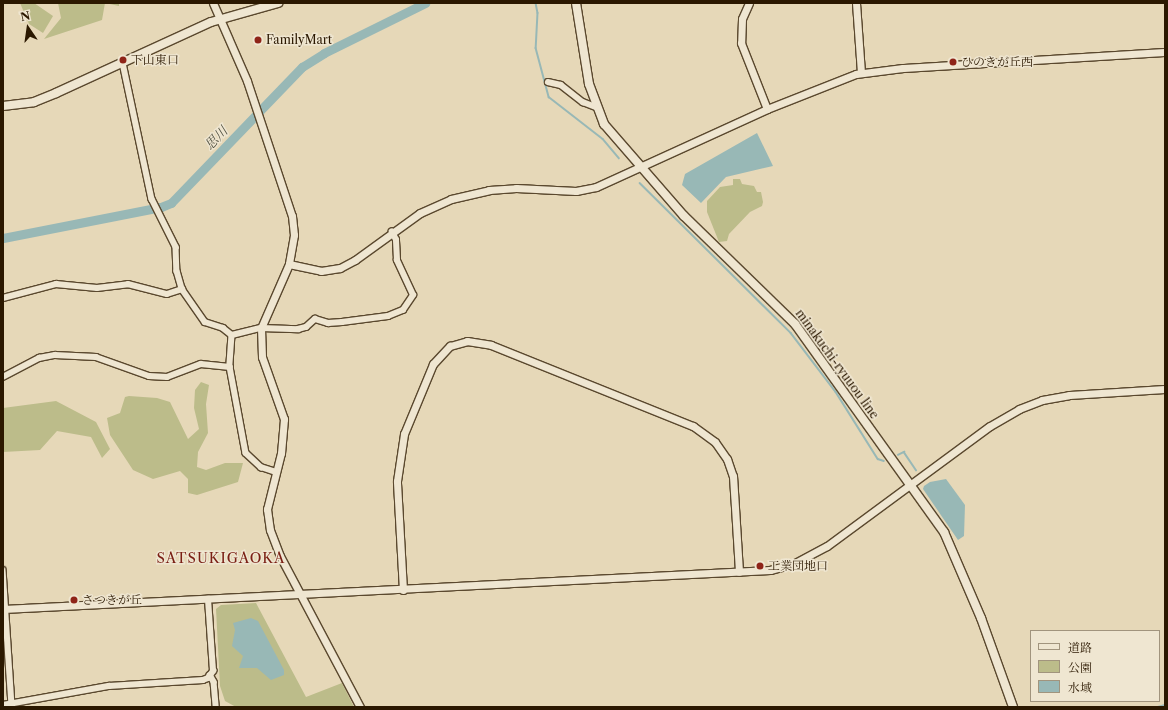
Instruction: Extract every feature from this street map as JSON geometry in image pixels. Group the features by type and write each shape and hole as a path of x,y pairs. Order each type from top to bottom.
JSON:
{"main road":[{"path":"3,106 34,102 220,18 278,3"},
{"name":"minakuchi-ryuuou line","path":"576,3 589,84 596,107 604,124 684,216 795,324 944,532 957,559 1003,675 1013,707"}],"street":[{"path":"214,3 239,60 292,216 294,242 289,264 261,328 262,356 284,419 283,440 276,472 268,497 267,517 274,542 300,595 360,707"},
{"path":"749,3 742,19 741,43 767,109"},
{"path":"856,3 861,73"},
{"path":"289,264 321,271 340,268 355,260 420,213 451,199 489,190 516,188 576,191 596,187 767,109 839,79 861,73 903,68 1165,52"},
{"path":"123,63 154,203 176,246 177,271 182,289 205,322 223,328 232,335"},
{"path":"548,82 562,85 583,102 596,107"},
{"path":"232,335 261,328 298,329 306,327 315,319 328,323 342,322 388,316 403,310 413,295 397,260 396,240 392,232"},
{"path":"3,298 56,284 97,288 128,284 167,294 182,289"},
{"path":"232,335 230,367 246,453 261,467 276,472"},
{"path":"403,590 397,481 404,434 433,364 450,346 467,341 491,345 693,426 715,442 727,459 733,476 739,572"},
{"path":"3,376 39,358 55,355 96,357 149,376 167,377 201,364 230,367"},
{"path":"4,609 739,572 784,567 814,554 995,422 1034,403 1069,395 1165,389"},
{"path":"3,570 4,609 11,705"},
{"path":"3,705 11,705 109,686 203,680 210,675 212,666 208,599"},
{"path":"210,675 214,682 216,707"}],"green space":[{"path":"20,3 34,3 53,16 43,33 29,24"},
{"path":"58,3 105,3 102,20 44,39 61,18"},
{"path":"105,3 119,3 119,6"},
{"path":"733,179 740,179 742,184 754,186 757,192 761,192 763,202 762,206 750,212 729,234 727,241 719,242 707,212 707,201 720,187 733,185"},
{"path":"201,382 209,385 206,404 208,433 198,452 197,467 206,470 225,463 243,463 238,482 197,495 188,493 188,479 180,471 153,479 133,470 110,435 107,418 120,413 125,397 157,398 170,402 188,439 199,429 194,408 195,390"},
{"path":"56,401 96,422 110,449 102,458 91,437 57,431 40,450 3,452 3,408"},
{"path":"256,603 306,697 342,683 354,707 236,707 225,701 220,686 216,609 221,605"}],"water":[{"path":"757,133 773,166 726,177 701,203 682,185 685,174"},
{"path":"946,479 965,505 964,536 958,540 923,489 924,486 930,482"},
{"path":"251,618 258,621 284,670 284,675 271,680 257,668 239,668 243,656 232,646 235,630 233,623"}],"waterway":[{"name":"思川","path":"3,238 161,207 171,203 302,67 324,53 425,3"},
{"path":"536,3 538,13 536,48 549,97 603,139 619,158"},
{"path":"640,183 791,333 836,392 878,459 884,461"},
{"path":"898,455 904,452 916,470"},
{"path":"1158,707 1165,705"}],"place":[{"name":"FamilyMart","path":"258,40"},
{"name":"下山東口","path":"123,60"},
{"name":"ひのきが丘西","path":"953,62"},
{"name":"工業団地口","path":"760,566"},
{"name":"さつきが丘","path":"74,600"}],"district":[{"name":"SATSUKIGAOKA","path":"221,558"}]}
